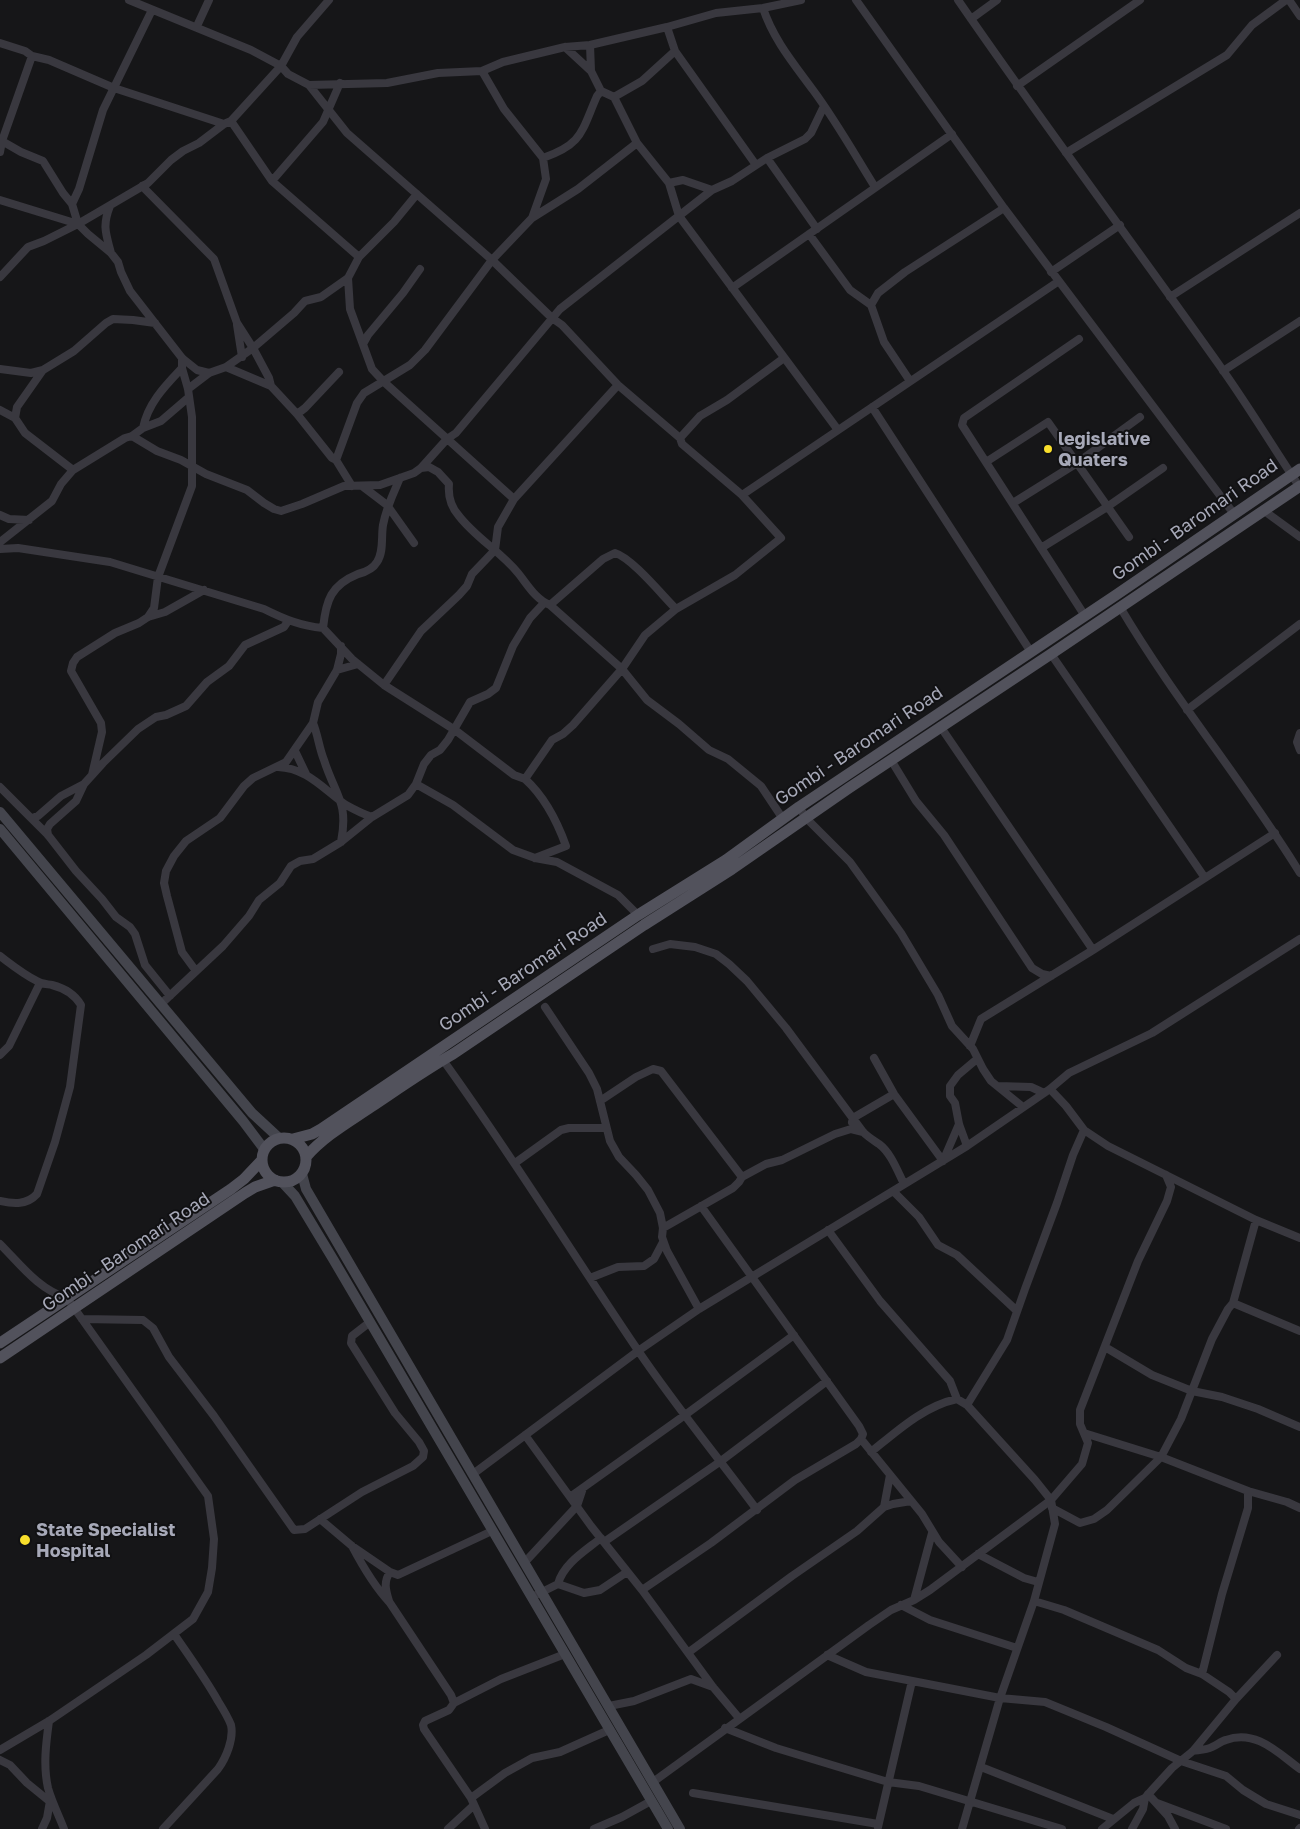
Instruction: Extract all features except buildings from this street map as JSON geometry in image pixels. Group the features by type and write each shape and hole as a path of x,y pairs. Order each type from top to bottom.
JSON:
{"main road":[{"name":"Gombi - Baromari Road","path":"439,1055 638,915 726,860 799,807 1296,472"},
{"name":"Gombi - Baromari Road","path":"439,1055 732,869 940,726 1051,654 1300,486"},
{"path":"1164,562 1171,573"},
{"path":"0,812 252,1113 279,1138"},
{"path":"0,829 243,1121 263,1155 264,1170 295,1196 668,1829"},
{"path":"263,1155 268,1144 279,1138 293,1139 312,1134 439,1055"},
{"path":"306,1157 317,1144 439,1055"},
{"path":"279,1181 290,1181 302,1174 305,1168 306,1157 304,1150 293,1139"},
{"name":"Gombi - Baromari Road","path":"0,1343 231,1189 244,1178 263,1155"},
{"path":"302,1174 306,1189 680,1829"},
{"name":"Gombi - Baromari Road","path":"0,1358 245,1192 255,1186 279,1181"}],"street":[{"path":"129,0 251,50 281,66 288,74 309,84 347,133 492,260 552,318 562,325 618,385 680,438 682,444 742,495 781,538 735,575 676,609 645,635 622,669 573,725 563,734 552,740 525,778"},
{"path":"196,26 209,0"},
{"path":"0,277 28,247 44,242 110,206 148,182 170,160 228,123 281,66 297,37 329,0"},
{"path":"309,84 387,83 438,73 482,71 503,62 565,47 590,45 667,27 716,13 763,8 800,0"},
{"path":"856,0 1051,272 1234,514"},
{"path":"958,0 1017,86 1120,225 1296,472 1300,486"},
{"path":"971,19 997,0"},
{"path":"1017,86 1140,0"},
{"path":"1066,153 1227,55 1252,25 1288,0 1300,16"},
{"path":"763,8 766,19 787,56 824,106 875,187"},
{"path":"72,204 79,189 103,110 152,10"},
{"path":"667,27 675,51 756,164"},
{"path":"0,43 25,51 32,56 49,60 114,88 228,123 272,180 359,257"},
{"path":"590,45 592,71 601,91 614,97 637,143 668,183 679,216 838,430"},
{"path":"565,47 592,71"},
{"path":"614,97 642,81 675,51"},
{"path":"0,152 1,140 32,56"},
{"path":"482,71 504,109 543,158 546,180 532,218"},
{"path":"272,180 323,122 340,83"},
{"path":"543,158 564,151 578,138 601,91"},
{"path":"421,468 456,432 560,309 712,190 732,181 766,158 805,139 811,133 824,106"},
{"path":"732,288 952,134"},
{"path":"1,140 21,152 42,159 72,204 78,224"},
{"path":"336,460 357,403 364,393 410,365 425,350 492,260 532,218 578,189 637,143"},
{"path":"766,158 816,229"},
{"path":"668,183 683,180 712,190"},
{"path":"142,186 214,259 237,323 242,356"},
{"path":"1,541 52,501 61,484 73,470 125,438 161,421 209,373 226,366 254,348 305,301 321,297 348,278 359,257 394,222 416,194"},
{"path":"0,200 78,224 111,253 118,262 130,291 182,358 197,370 209,373"},
{"path":"110,206 104,222 104,232 111,253"},
{"path":"871,305 878,293 899,276 1004,208"},
{"path":"1170,297 1300,213"},
{"path":"1051,272 1120,225"},
{"path":"809,234 850,290 871,305 884,342 910,381"},
{"path":"363,344 420,269"},
{"path":"348,278 350,309 372,368 384,382 514,498"},
{"path":"742,495 1059,282"},
{"path":"0,369 31,373 43,370 74,351 113,319 155,323"},
{"path":"1223,371 1300,321"},
{"path":"237,323 254,348 271,386"},
{"path":"1078,339 964,418 962,425 1085,616"},
{"path":"148,617 154,608 158,577 194,476 191,466 192,417 182,368 182,358"},
{"path":"680,438 700,416 727,400 784,358"},
{"path":"226,366 271,386 332,458 336,460 352,486"},
{"path":"143,428 150,406 182,368"},
{"path":"15,418 17,407 43,370"},
{"path":"296,414 306,408 338,372"},
{"path":"384,685 421,631 459,595 467,586 472,574 495,550 498,527 514,498 618,385"},
{"path":"872,407 1031,652"},
{"path":"0,410 15,418 25,433 73,470"},
{"path":"1013,503 1077,464 1140,417"},
{"path":"986,462 1048,422 1129,537"},
{"path":"132,436 157,451 206,474 247,490 264,503 280,511 344,486 380,485 421,468 429,467 438,472 449,484 448,494 458,516 508,562 547,604 622,669 647,700 709,750 728,759 761,786 783,819"},
{"path":"1041,548 1107,507 1163,468"},
{"path":"323,628 325,608 330,596 338,585 367,571 376,565 381,557 382,526 387,505 400,478"},
{"path":"362,486 387,505 414,543"},
{"path":"1262,510 1300,537"},
{"path":"0,515 9,519 29,520"},
{"path":"1,541 18,548"},
{"path":"0,549 18,548 110,562 204,590 264,610 288,621 323,628 358,664 384,685 455,730 514,775 525,778 534,787 558,825 566,846 535,858"},
{"path":"161,1004 223,946 249,916 258,900 280,883 291,866 300,861 312,859 342,842 372,817 408,795 416,784 424,764 440,750 455,730 470,702 496,688 513,646 530,618 603,559 615,553 621,554 676,609"},
{"path":"92,775 102,732 101,723 71,671 72,663 77,657 115,633 148,617 165,612 204,590"},
{"path":"1120,607 1187,710 1275,833 1300,873"},
{"path":"48,836 47,829 50,824 76,800 84,784 138,729 156,717 186,706 207,682 229,666 245,645 284,627 288,621"},
{"path":"1187,710 1300,624"},
{"path":"196,971 182,952 164,883 166,871 174,856 186,841 220,818 244,786 253,778 286,762 313,723 318,702 337,670 341,646"},
{"path":"1051,654 1205,878"},
{"path":"337,670 358,664"},
{"path":"313,723 324,762 341,801 345,816 342,842"},
{"path":"940,726 1093,950"},
{"path":"1300,733 1297,742 1300,750"},
{"path":"295,750 306,774"},
{"path":"890,760 916,802 944,835 1032,968 1042,974 1051,976"},
{"path":"278,767 291,768 306,774 341,801 358,812 372,817"},
{"path":"32,818 38,816 61,796 84,784"},
{"path":"416,784 453,805 513,850 535,858 557,862 618,895 638,915"},
{"path":"0,787 32,818 116,917 130,927 135,934 145,965 170,996"},
{"path":"799,807 806,818 850,862 901,933 938,995 952,1026 970,1046 987,1075 1023,1107"},
{"path":"970,1046 981,1019 1093,950 1275,833"},
{"path":"474,1474 638,1351 699,1309 967,1146 1070,1073 1152,1033 1300,939"},
{"path":"653,949 670,944 695,947 716,954 730,964 747,981 786,1028 863,1132 886,1152 904,1184"},
{"path":"0,956 40,983 57,986 64,990 77,999 81,1005 73,1056 73,1073 55,1142 36,1194 32,1200 21,1204 0,1201"},
{"path":"0,1055 9,1046 40,983"},
{"path":"545,1007 589,1073 597,1089 610,1141 619,1158 648,1190 660,1213 663,1228 662,1237 667,1251 699,1309"},
{"path":"439,1055 487,1120 531,1191 638,1351 757,1510"},
{"path":"874,1058 894,1094 943,1161"},
{"path":"967,1146 959,1124 955,1102 950,1096 950,1086 958,1075 977,1059"},
{"path":"600,1101 636,1077 653,1069 661,1071 742,1177"},
{"path":"998,1086 1031,1087 1047,1091 1066,1106 1084,1130 1108,1146 1256,1220 1300,1238"},
{"path":"851,1129 853,1118 894,1094"},
{"path":"943,1161 959,1124"},
{"path":"515,1163 561,1130 569,1128 606,1128"},
{"path":"663,1228 733,1188 742,1177 766,1164 782,1160 820,1140 851,1129 863,1132"},
{"path":"967,1405 1007,1340 1073,1155 1084,1130"},
{"path":"653,1782 725,1728 891,1610 914,1600 962,1567 1022,1520 1052,1504 1082,1464 1088,1443 1080,1424 1080,1410 1138,1261 1167,1200 1171,1187 1166,1175"},
{"path":"893,1190 919,1217 938,1245 957,1255 1017,1311"},
{"path":"642,1590 757,1510 795,1480 843,1452 861,1439 863,1434 701,1206"},
{"path":"828,1230 880,1301 950,1380 957,1399 967,1405 1035,1480 1052,1504 1080,1523 1094,1519 1108,1510 1161,1458 1181,1419 1212,1339 1228,1309 1233,1304 1256,1220"},
{"path":"590,1278 618,1267 644,1266 654,1259 664,1242"},
{"path":"0,1244 42,1286 54,1294 67,1298 75,1308 208,1496 214,1540 208,1592 193,1619 146,1655 48,1721 0,1750"},
{"path":"1233,1304 1300,1331"},
{"path":"82,1319 143,1320 153,1328 169,1357 214,1416 294,1530 305,1529 362,1492 413,1466 423,1457 424,1451 420,1442 395,1413 351,1343 352,1336 370,1322"},
{"path":"570,1497 686,1415 794,1335"},
{"path":"1105,1347 1152,1375 1192,1391 1222,1397 1258,1409 1300,1427"},
{"path":"558,1584 560,1574 566,1567 602,1540 721,1461 827,1381"},
{"path":"871,1452 914,1419 946,1401 957,1399"},
{"path":"1084,1433 1161,1458 1248,1491 1287,1502 1300,1508"},
{"path":"525,1434 576,1506 689,1652 713,1687 739,1718"},
{"path":"861,1439 911,1501 932,1533 962,1567"},
{"path":"884,1507 890,1475"},
{"path":"525,1562 576,1506 583,1487"},
{"path":"1202,1674 1222,1594 1248,1508 1248,1491"},
{"path":"689,1652 792,1576 858,1532 884,1507 911,1501"},
{"path":"962,1829 1000,1698 1034,1601 1055,1524 1052,1504"},
{"path":"320,1519 352,1546 390,1572 398,1575 492,1531"},
{"path":"914,1600 932,1533"},
{"path":"352,1546 366,1573 380,1593 390,1603 445,1684 454,1703"},
{"path":"978,1554 1024,1578 1038,1582"},
{"path":"390,1572 386,1577 385,1585 390,1603"},
{"path":"532,1597 558,1584 584,1593 600,1590 628,1572"},
{"path":"1034,1601 1064,1610 1158,1650 1186,1668 1202,1674 1236,1699"},
{"path":"901,1606 930,1620 1017,1648"},
{"path":"163,1829 218,1769 224,1761 231,1739 231,1726 225,1713 174,1634"},
{"path":"485,1829 471,1798 424,1729 423,1724 425,1721 450,1710 454,1703 502,1679 565,1654"},
{"path":"827,1655 866,1672 1000,1698 1045,1702 1181,1761 1226,1776 1243,1790 1266,1804 1300,1815"},
{"path":"1102,1829 1134,1802 1147,1796 1172,1768 1192,1751 1236,1699 1278,1655"},
{"path":"691,1679 697,1664"},
{"path":"609,1706 634,1701 691,1679 713,1687"},
{"path":"694,1792 878,1826 912,1681"},
{"path":"48,1721 45,1756 46,1778 52,1804 64,1829"},
{"path":"725,1728 776,1748 888,1782 919,1786 1062,1829"},
{"path":"471,1798 505,1773 532,1758 560,1752 609,1730"},
{"path":"1192,1751 1206,1750 1226,1740 1242,1737 1251,1738 1264,1742 1300,1769"},
{"path":"0,1760 20,1773 27,1783 52,1804"},
{"path":"981,1767 1113,1819"},
{"path":"1147,1796 1157,1803 1226,1829"},
{"path":"1132,1829 1143,1809 1147,1796"},
{"path":"594,1829 622,1817 651,1801"},
{"path":"1157,1803 1168,1816 1174,1829"},
{"path":"42,1829 52,1804"},
{"path":"448,1829 473,1806"}],"place":[{"name":"legislative Quaters","path":"1048,449"},
{"name":"State Specialist Hospital","path":"25,1540"}]}
